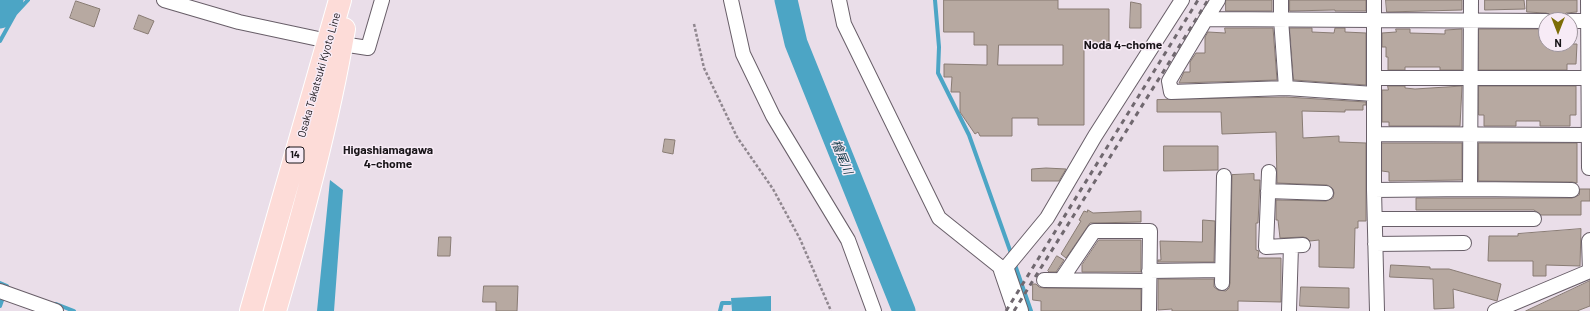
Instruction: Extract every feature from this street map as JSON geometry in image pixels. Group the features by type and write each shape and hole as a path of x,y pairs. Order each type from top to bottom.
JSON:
{"main road":[{"name":"Osaka Takatsuki Kyoto Line","path":"276,311 297,237 332,93 335,42 340,0"},
{"name":"Osaka Takatsuki Kyoto Line","path":"251,311 349,0"}],"street":[{"path":"164,0 239,22 368,48 382,0"},
{"path":"731,0 744,54 772,116 848,240 874,311"},
{"path":"839,0 844,24 939,218 1004,270 1018,311"},
{"path":"1004,270 1047,218 1095,136 1182,0"},
{"path":"1218,0 1169,81 1171,92 1286,88 1374,94"},
{"path":"1281,0 1286,88"},
{"path":"1374,0 1374,190 1377,311"},
{"path":"1470,189 1471,0"},
{"path":"1578,16 1588,10"},
{"path":"1588,10 1588,168 1590,168"},
{"path":"1206,19 1538,21"},
{"path":"1374,78 1588,78"},
{"path":"1374,134 1589,135"},
{"path":"1269,172 1266,247 1297,246 1289,311"},
{"path":"1044,280 1149,276 1222,276 1229,202 1224,176"},
{"path":"1374,190 1572,190"},
{"path":"1268,192 1326,192"},
{"path":"1375,219 1534,219"},
{"path":"1061,280 1094,231 1150,231 1149,311"},
{"path":"1495,311 1526,305 1590,271 1590,240"},
{"path":"1375,244 1464,243"},
{"path":"0,290 56,311"}],"path":[{"path":"694,24 704,68 737,137 773,189 800,239 831,311"}],"water":[{"path":"330,180 343,190 334,311 317,311"},
{"path":"771,296 771,311 732,311 731,298"}],"building":[{"path":"944,0 1058,0 1058,9 1109,9 1109,49 1084,49 1084,125 1038,125 1038,118 1012,118 1012,136 980,136 978,132 975,134 960,112 960,92 951,92 952,77 944,77 944,64 987,65 987,45 974,45 974,32 944,32","holes":["999,45 1063,45 1063,65 998,65"]},
{"path":"1226,0 1272,0 1272,11 1226,11"},
{"path":"1290,0 1366,0 1366,11 1290,11"},
{"path":"1386,0 1462,0 1462,10 1387,12"},
{"path":"1485,0 1524,0 1525,9 1485,10"},
{"path":"1527,0 1577,0 1577,12 1527,12"},
{"path":"76,1 100,9 94,27 70,18"},
{"path":"1131,2 1141,4 1141,28 1130,28"},
{"path":"139,15 154,21 148,34 134,29"},
{"path":"1225,28 1273,28 1277,80 1179,83 1184,72 1190,72 1190,62 1196,53 1205,53 1205,37 1208,32 1225,33"},
{"path":"1290,28 1312,28 1312,32 1334,33 1335,28 1345,28 1345,32 1366,33 1366,85 1294,80"},
{"path":"1396,29 1410,29 1410,33 1445,34 1445,30 1462,29 1462,70 1440,70 1440,67 1405,67 1405,70 1388,70 1386,47 1382,47 1382,33 1396,32"},
{"path":"1479,29 1538,29 1538,52 1577,52 1576,64 1567,64 1567,70 1479,70"},
{"path":"1388,86 1405,86 1405,88 1415,89 1462,86 1460,126 1389,126 1389,122 1382,122 1382,90 1388,90"},
{"path":"1479,86 1576,86 1576,115 1570,115 1570,126 1540,126 1540,121 1516,121 1516,126 1484,126 1484,115 1479,115"},
{"path":"1286,97 1366,102 1366,105 1363,105 1363,110 1345,110 1345,112 1302,111 1303,138 1339,136 1339,142 1366,143 1366,221 1358,221 1358,228 1355,228 1354,268 1319,267 1319,240 1310,241 1303,237 1280,238 1278,220 1276,220 1276,200 1326,201 1333,198 1334,193 1333,189 1327,185 1277,183 1276,132 1222,134 1221,112 1157,112 1157,100"},
{"path":"665,139 675,140 673,154 663,152"},
{"path":"1382,143 1462,143 1462,180 1389,181 1389,172 1382,171"},
{"path":"1479,143 1577,143 1577,183 1479,181"},
{"path":"1164,146 1218,146 1218,170 1164,171"},
{"path":"1032,169 1066,169 1059,181 1032,181"},
{"path":"1254,174 1254,180 1260,180 1258,223 1256,223 1256,250 1259,251 1258,258 1281,258 1281,302 1238,301 1238,311 1158,310 1158,279 1214,279 1214,287 1218,290 1226,291 1229,288 1232,175"},
{"path":"1580,189 1590,189 1590,201 1581,201 1581,215 1541,215 1534,210 1416,210 1416,198 1572,198 1579,195"},
{"path":"1088,210 1093,213 1141,211 1141,222 1090,223 1066,258 1061,254 1081,221 1079,220 1084,211 1087,212"},
{"path":"1203,220 1215,221 1214,262 1158,262 1158,260 1161,260 1160,241 1202,242"},
{"path":"1581,229 1580,266 1546,265 1546,276 1533,276 1533,261 1488,261 1489,236 1518,236 1518,234"},
{"path":"439,237 451,237 450,256 438,256"},
{"path":"1099,240 1141,240 1141,272 1082,272 1082,265"},
{"path":"1057,256 1064,260 1056,272 1049,272 1048,271"},
{"path":"1391,265 1430,267 1430,269 1449,269 1501,284 1497,301 1453,289 1454,308 1434,309 1433,279 1390,277"},
{"path":"1590,281 1590,306 1577,311 1526,311"},
{"path":"1033,284 1044,288 1141,289 1141,311 1041,311 1041,301 1033,300"},
{"path":"484,286 518,286 517,311 496,311 496,302 483,302"},
{"path":"1301,287 1349,288 1349,308 1300,306"}],"waterway":[{"path":"0,17 12,0"},
{"path":"0,41 15,14 28,0"},
{"name":"檜尾川","path":"786,0 796,43 904,311"},
{"path":"935,0 939,47 938,73 969,135 1012,256"},
{"path":"1014,262 1031,311"},
{"path":"0,283 7,286 0,306"},
{"path":"720,311 722,303 730,303"},
{"path":"56,304 74,311"}],"railway":[{"path":"1006,311 1198,0"},
{"path":"1014,311 1208,0"}],"district":[{"name":"Noda 4-chome","path":"1123,45"},
{"name":"Higashiamagawa 4-chome","path":"388,157"}]}
